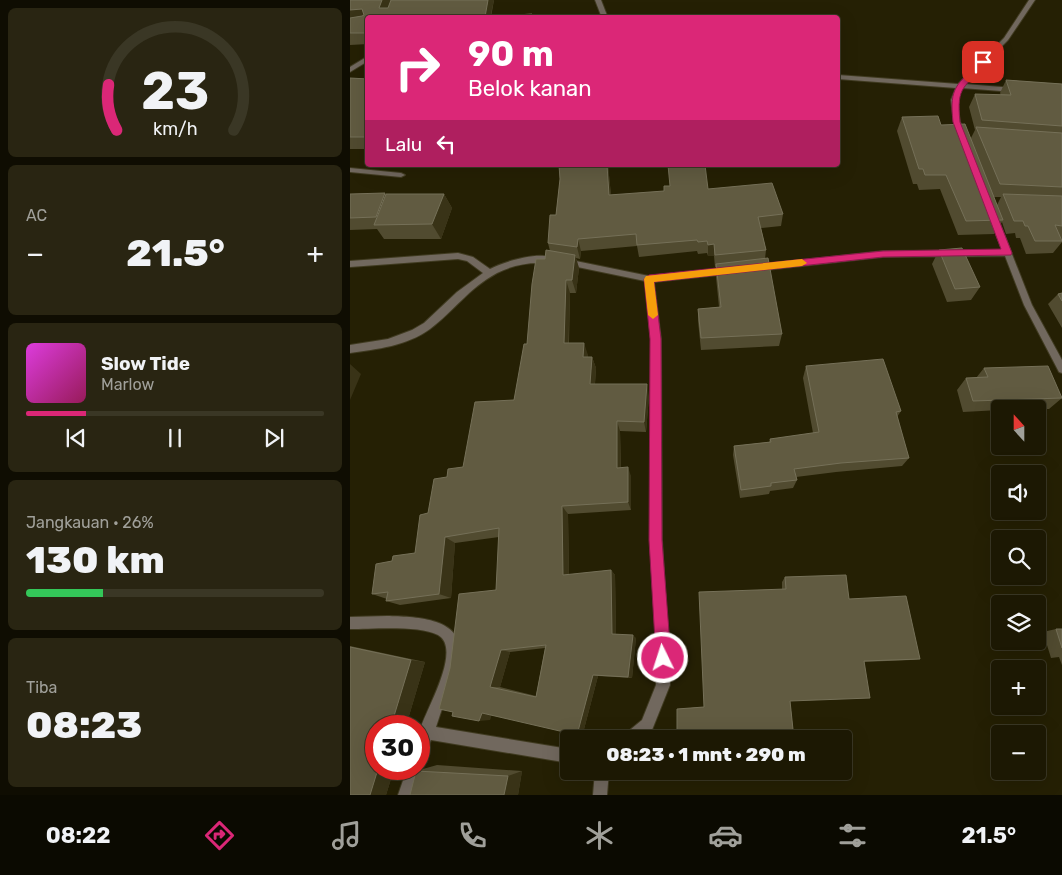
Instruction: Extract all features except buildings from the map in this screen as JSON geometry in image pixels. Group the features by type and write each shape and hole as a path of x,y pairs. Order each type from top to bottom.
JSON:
{"street":[{"path":"598,0 603,15"},
{"path":"966,146 956,122 954,100 960,86 1006,39 1032,0"},
{"path":"350,70 365,60"},
{"path":"840,77 1018,90"},
{"path":"963,136 973,137"},
{"path":"350,170 400,175"},
{"path":"992,211 1028,305 1062,369"},
{"path":"747,269 883,254 1008,253"},
{"path":"350,264 458,256 470,259 489,273"},
{"path":"350,349 397,341 423,329 462,292 489,273 512,262 534,259 570,262 623,275 649,279 737,270"},
{"path":"641,730 647,725 663,685 656,540 656,339 649,279"},
{"path":"350,623 426,625 447,634 454,646 453,661 430,721"},
{"path":"430,733 560,754"},
{"path":"405,795 410,780"},
{"path":"600,795 601,780"}],"slow traffic":[{"path":"653,315 649,279 802,263"}],"route":[{"path":"663,658 656,540 656,339 649,279 883,254 1008,253 956,122 954,100 960,86 983,62"}]}
